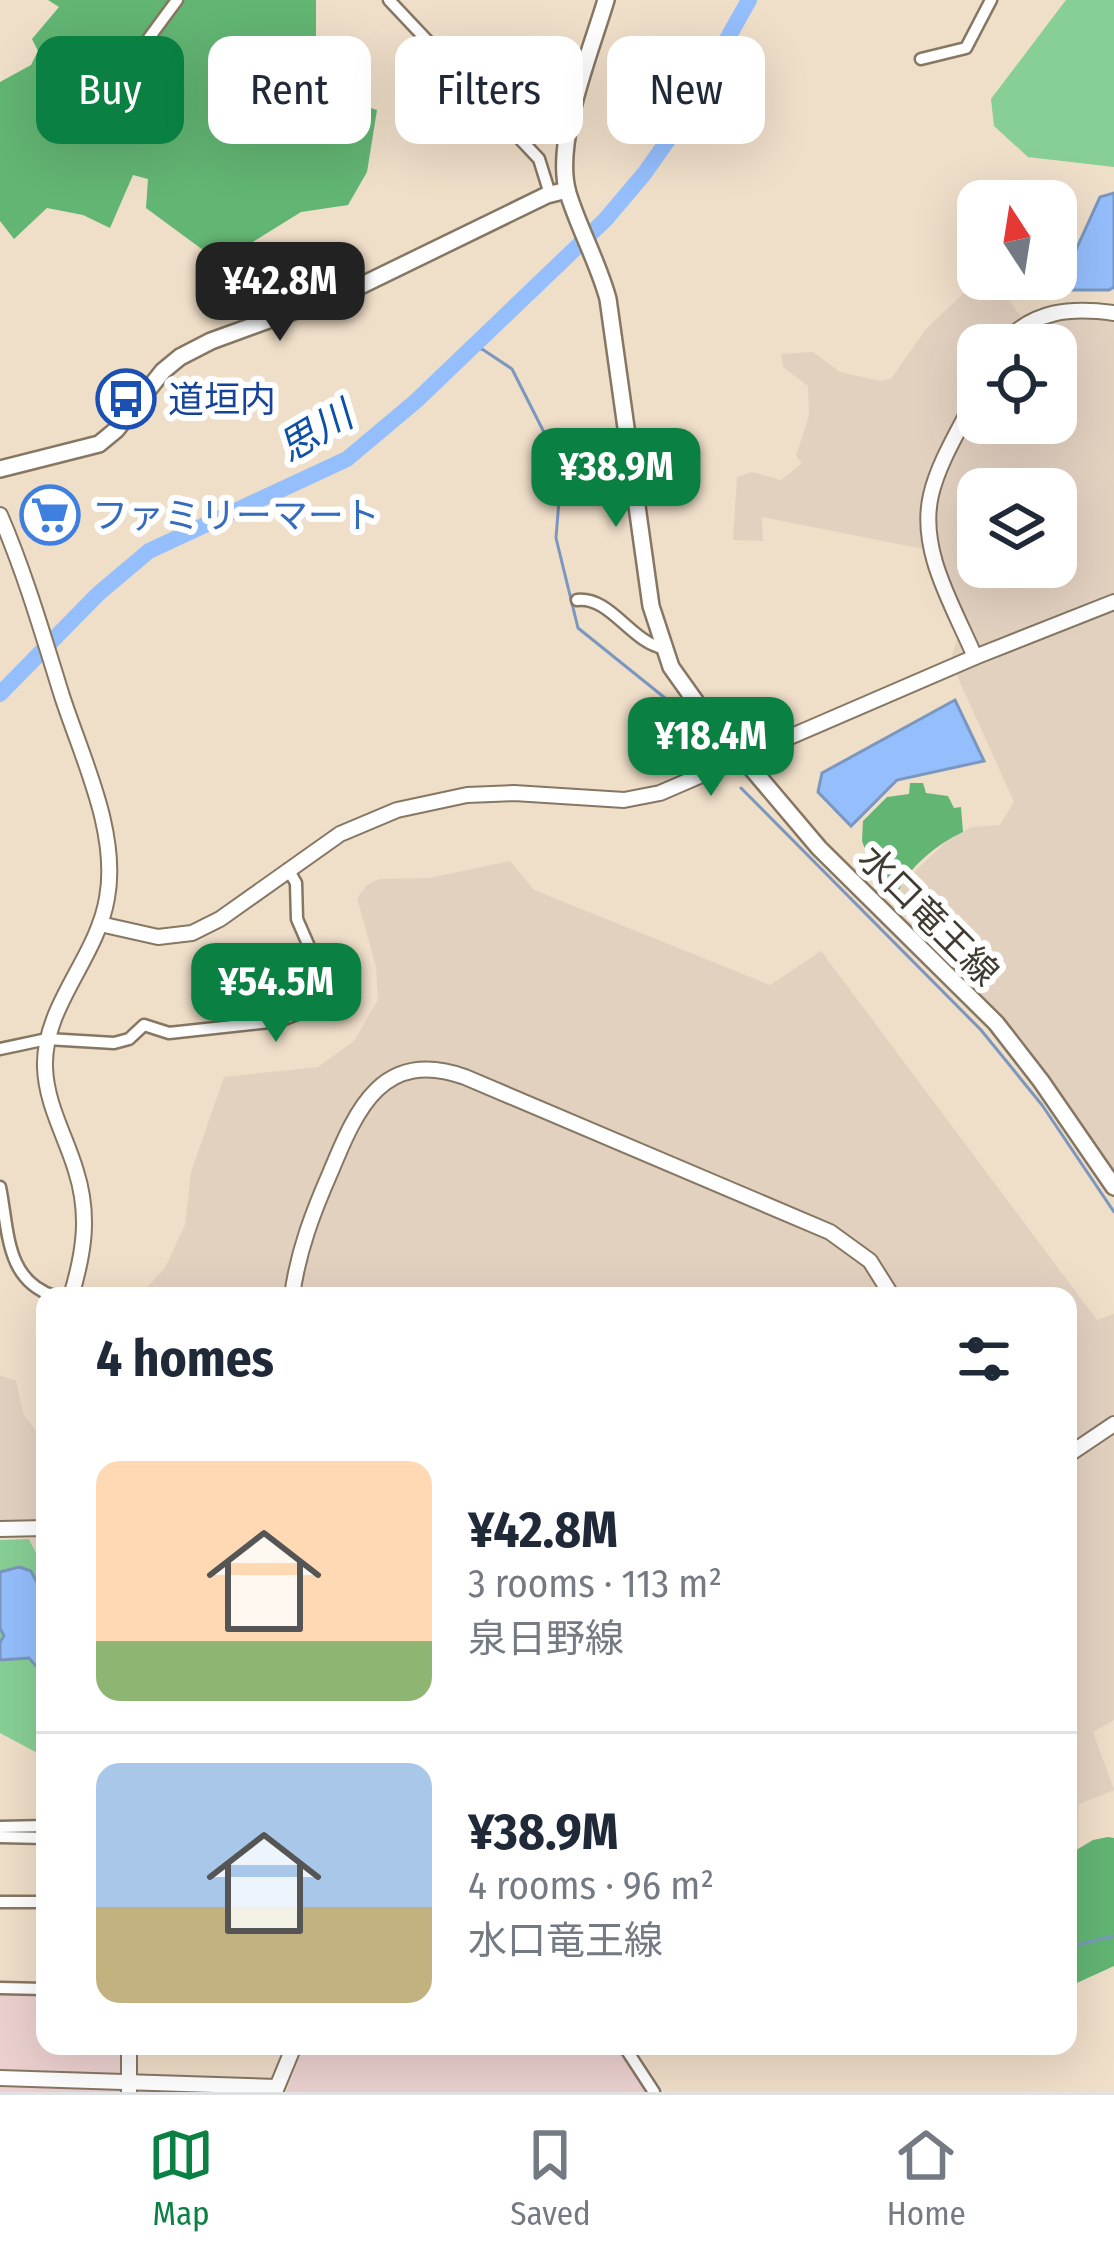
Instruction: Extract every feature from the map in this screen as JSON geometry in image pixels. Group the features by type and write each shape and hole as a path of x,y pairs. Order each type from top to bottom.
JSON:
{"main road":[{"name":"水口竜王線","path":"606,0 572,119 558,192 578,217 612,316 651,606 663,648 677,678 819,848 995,1023 1114,1187"},
{"path":"0,469 99,444 181,357 211,341 354,289 558,192"}],"street":[{"path":"150,36 177,0"},
{"path":"389,0 539,160 558,192"},
{"path":"921,58 966,48 991,0"},
{"path":"1027,324 1072,309 1114,313"},
{"path":"957,437 931,492 928,518 934,561 974,657"},
{"path":"0,515 106,836 108,894 100,924 46,1040 48,1091 85,1205 86,1232 73,1287"},
{"path":"577,600 601,606 639,638 663,648"},
{"path":"100,924 158,937 192,933 220,919 340,834 397,810 467,796 514,793 624,800 660,793 1114,602"},
{"path":"0,1049 46,1040 114,1043 129,1039 145,1025 170,1033 194,1031 279,1021 305,1011 325,983 297,919 296,884 288,869"},
{"path":"294,1287 304,1236 358,1109 391,1078 436,1070 465,1077 830,1232 870,1261 886,1287"},
{"path":"0,1187 15,1267 22,1279 37,1287"},
{"path":"1077,1449 1114,1424"},
{"path":"0,1529 36,1528"},
{"path":"3,1832 36,1827"},
{"path":"3,1832 36,1837"},
{"path":"0,1902 36,1902"},
{"path":"0,1988 36,1989"},
{"path":"128,2086 129,2055"},
{"path":"0,2078 276,2090 290,2055"},
{"path":"630,2055 654,2092"}],"shaded area":[{"path":"957,299 1009,300 1020,316 1070,302 1114,306 1114,1174 1045,1069 912,924 911,910 901,898 885,899 947,841 971,827 1000,825 1014,802 958,678 952,656 958,635 923,549 762,517 763,541 733,540 737,477 752,472 781,480 802,463 796,456 809,415 808,386 783,367 781,354 813,352 840,372 880,381 891,379 925,330"},
{"path":"510,861 534,890 770,985 821,951 1072,1287 147,1287 165,1268 185,1225 191,1172 224,1077 318,1067 354,1041 378,1000 376,967 357,898 379,879 430,878"},
{"path":"1077,1293 1097,1320 1114,1314 1114,1720 1093,1732 1114,1790 1079,1804 1078,1905"},
{"path":"0,1375 16,1381 23,1413 36,1431 36,1552 29,1538 0,1538"},
{"path":"0,1994 36,1995 36,2055 123,2055 123,2068 140,2090 168,2092 0,2092"},
{"path":"300,2055 625,2055 649,2092 286,2092"}],"green space":[{"path":"48,0 316,0 316,36 208,36 208,144 371,144 371,108 377,110 367,172 348,205 301,212 251,243 203,250 146,208 148,179 133,175 110,228 83,215 47,208 14,239 0,221 0,82 31,65 36,55 36,144 184,144 184,36 36,36 36,47 32,39 59,7"},
{"path":"1066,0 1114,0 1114,167 1028,157 994,126 991,99"},
{"path":"910,783 923,783 926,793 948,796 954,808 961,807 963,832 924,858 897,895 883,898 862,841 863,821 887,797 909,794"},
{"path":"29,1539 36,1553 36,1752 0,1733 0,1540"},
{"path":"1114,1838 1114,1966 1077,1983 1077,1850 1093,1840"}],"water":[{"path":"1114,193 1114,287 1077,290 1077,247 1100,197"},
{"path":"955,700 984,761 897,780 851,826 818,792 822,773"},
{"path":"19,1567 31,1571 36,1581 36,1666 29,1658 0,1660 4,1636 0,1572"}],"waterway":[{"name":"思川","path":"0,694 98,594 149,551 347,459 416,401 605,220 644,174 680,123 749,0"},
{"path":"467,350 482,349 512,369 558,460 556,538 578,628 675,706 704,740"},
{"path":"741,788 981,1030 1042,1105 1114,1212"},
{"path":"1077,1945 1114,1936"}],"place":[{"name":"道垣内","path":"126,399"},
{"name":"ファミリーマート","path":"50,515"}]}
